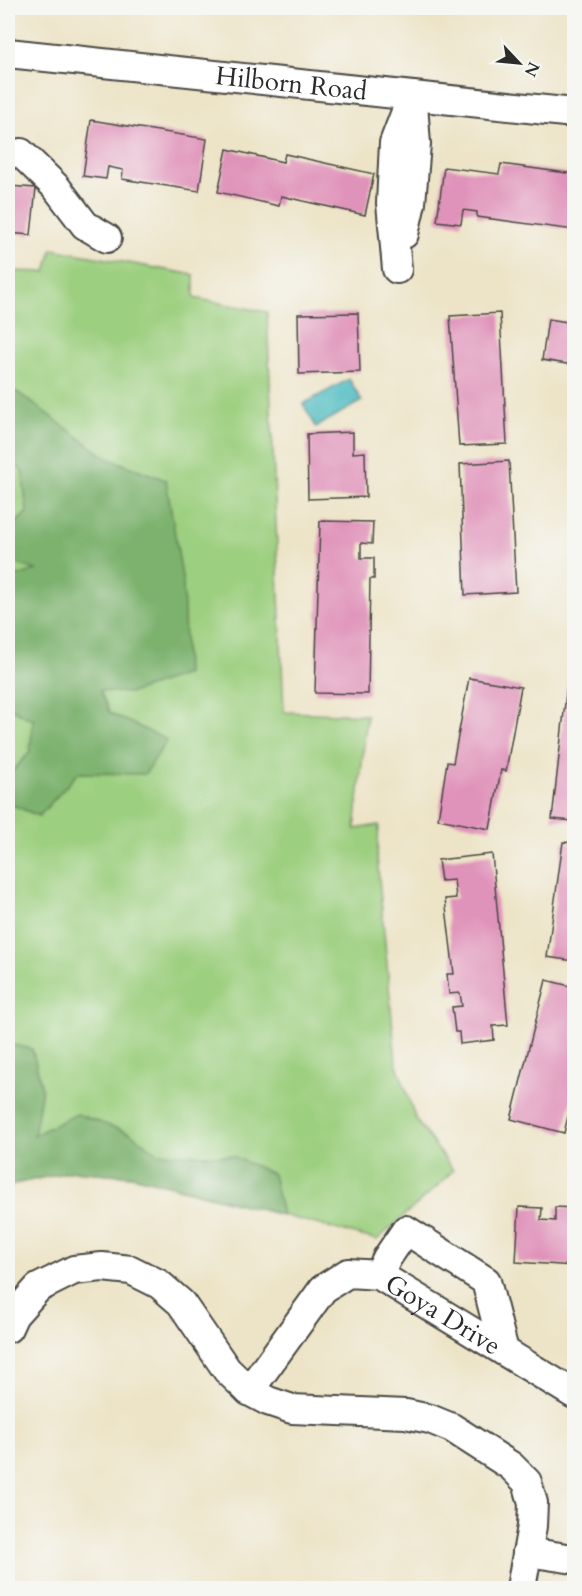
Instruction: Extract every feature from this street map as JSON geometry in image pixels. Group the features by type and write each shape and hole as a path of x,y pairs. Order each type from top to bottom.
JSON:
{"street":[{"name":"Hilborn Road","path":"8,53 574,113"},
{"path":"21,153 56,187 85,225 107,238"},
{"path":"379,1275 387,1258 406,1230 486,1281 504,1351"},
{"path":"8,1328 14,1315 38,1288 74,1270 102,1267 131,1270 159,1284 182,1303 227,1370 249,1391 268,1401 292,1409 405,1414 430,1419 452,1428 511,1466 527,1482 532,1503 521,1588"},
{"name":"Goya Drive","path":"249,1391 322,1289 348,1273 379,1275 574,1394"},
{"path":"527,1552 574,1560"}],"green space":[{"path":"52,249 194,275 194,298 267,312 284,712 367,715 355,829 379,825 377,857 396,1062 416,1120 453,1170 377,1240 133,1176 73,1171 14,1184 8,1190 8,271 46,272"},
{"path":"8,388 20,394 107,458 166,480 183,583 186,674 131,693 100,691 110,713 167,740 145,774 78,773 39,816 8,803 8,776 30,752 33,720 8,707 8,579 36,570 8,561 8,526 11,528 27,512 22,471 8,458 8,430 11,431 8,426"},
{"path":"8,1044 32,1049 42,1088 34,1135 77,1114 130,1133 158,1153 233,1156 273,1174 282,1215 133,1176 73,1171 14,1184 8,1190"}],"water":[{"path":"349,379 362,401 316,427 303,404"}],"building":[{"path":"91,120 207,139 199,191 122,179 123,170 108,167 106,179 83,176"},
{"path":"227,149 283,162 285,154 374,174 365,215 281,196 279,206 218,192"},
{"path":"501,164 574,174 574,230 477,217 477,212 463,210 461,224 437,221 444,167 499,174"},
{"path":"8,186 36,188 31,235 8,233"},
{"path":"358,313 360,372 299,374 298,314"},
{"path":"500,313 507,444 459,446 450,316"},
{"path":"548,319 574,323 574,365 542,360"},
{"path":"353,432 353,453 365,452 366,497 308,499 307,434"},
{"path":"509,461 516,592 465,595 460,464"},
{"path":"320,521 373,522 372,544 361,543 361,558 374,558 374,579 370,579 368,694 315,693"},
{"path":"568,676 574,676 574,821 552,819"},
{"path":"469,678 521,687 506,771 501,770 490,829 438,819 447,762 453,763"},
{"path":"563,842 574,843 574,961 547,957"},
{"path":"492,854 508,1025 493,1026 494,1040 460,1044 459,1032 455,1032 452,1007 462,1006 460,993 449,994 447,974 454,974 445,899 456,898 454,880 441,881 438,860"},
{"path":"546,980 574,987 574,1091 564,1133 511,1119"},
{"path":"519,1207 542,1208 541,1220 555,1221 555,1207 574,1208 574,1266 516,1262"}]}
